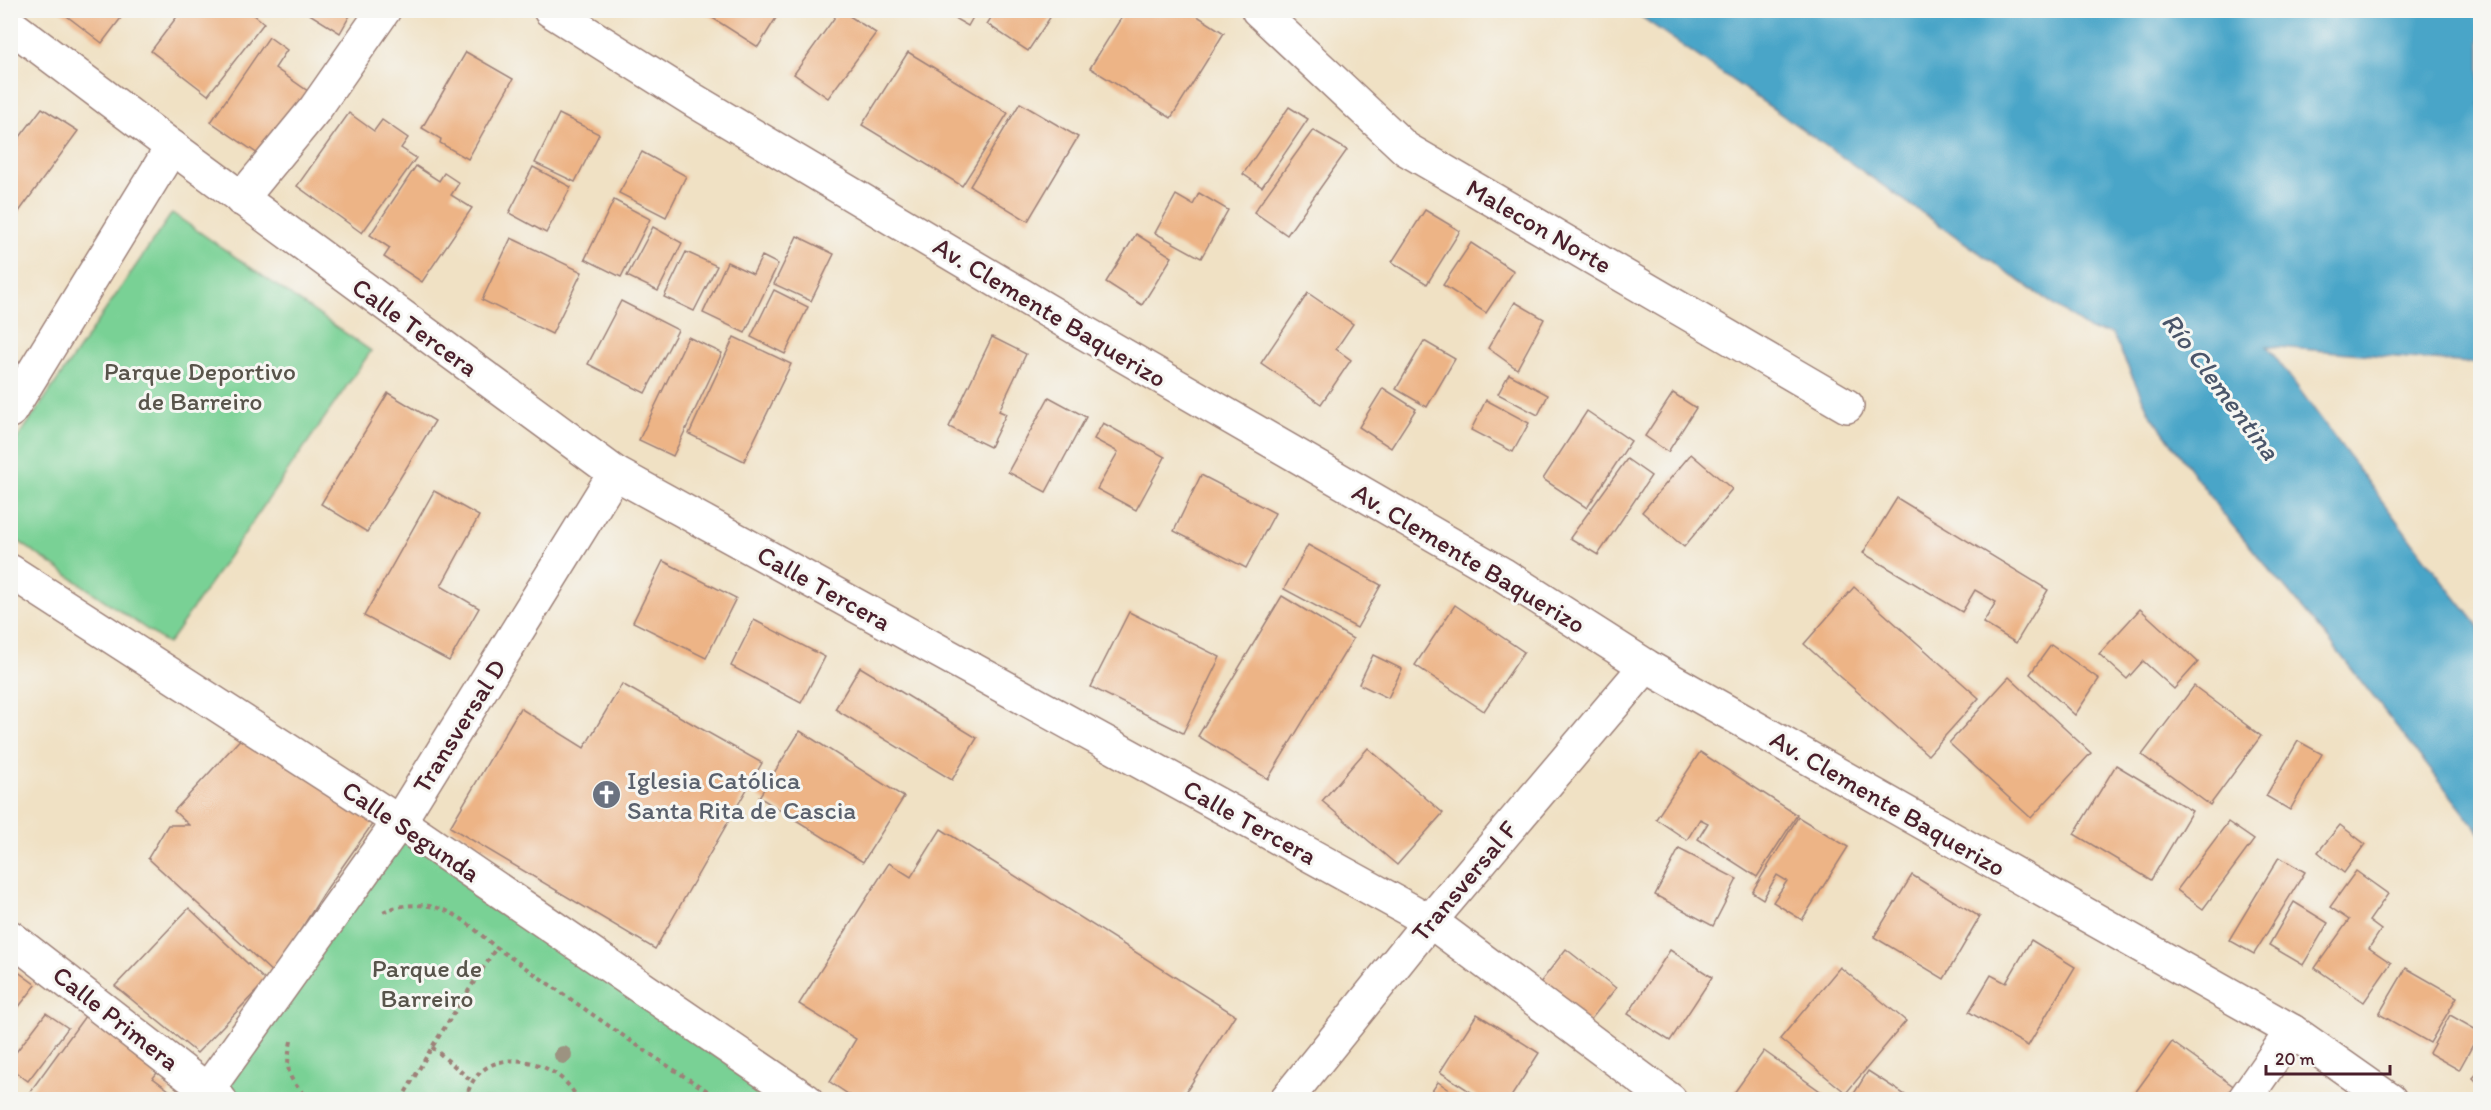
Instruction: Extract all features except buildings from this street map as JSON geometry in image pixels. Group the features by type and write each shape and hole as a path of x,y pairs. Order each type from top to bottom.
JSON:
{"main road":[{"path":"241,199 315,109 384,10"},
{"name":"Av. Clemente Baquerizo","path":"550,10 695,101 1085,333 1502,574 1646,666 2292,1031 2390,1100"},
{"name":"Malecon Norte","path":"1258,10 1406,148 1847,406"},
{"name":"Calle Tercera","path":"10,25 241,199 615,473 1430,921 1670,1100"},
{"path":"10,411 171,147"},
{"name":"Transversal D","path":"214,1094 399,822 615,473"},
{"name":"Calle Segunda","path":"10,571 399,822 806,1100"},
{"name":"Transversal F","path":"1286,1100 1430,921 1646,666"},
{"name":"Calle Primera","path":"10,937 214,1094"},
{"path":"2244,1100 2292,1031"}],"path":[{"path":"377,915 396,908 422,906 441,908 455,915 496,948 706,1090 714,1100"},
{"path":"401,1100 432,1047 496,948"},
{"path":"292,1032 286,1062 288,1073 292,1083 311,1100"},
{"path":"432,1047 473,1082"},
{"path":"466,1100 468,1088 473,1082 493,1063 506,1060 524,1061 551,1070 572,1086 578,1100"}],"green space":[{"name":"Parque Deportivo de Barreiro","path":"172,213 371,351 168,644 11,536 11,448"},
{"name":"Parque de Barreiro","path":"399,822 806,1099 225,1100 210,1087"}],"water":[{"name":"Río Clementina","path":"1633,11 2480,11 2480,364 2267,346 2423,556 2480,628 2480,833 2328,639 2222,513 2149,412 2112,333 2090,330"}],"place":[{"name":"Iglesia Católica Santa Rita de Cascia","path":"606,795"}]}
